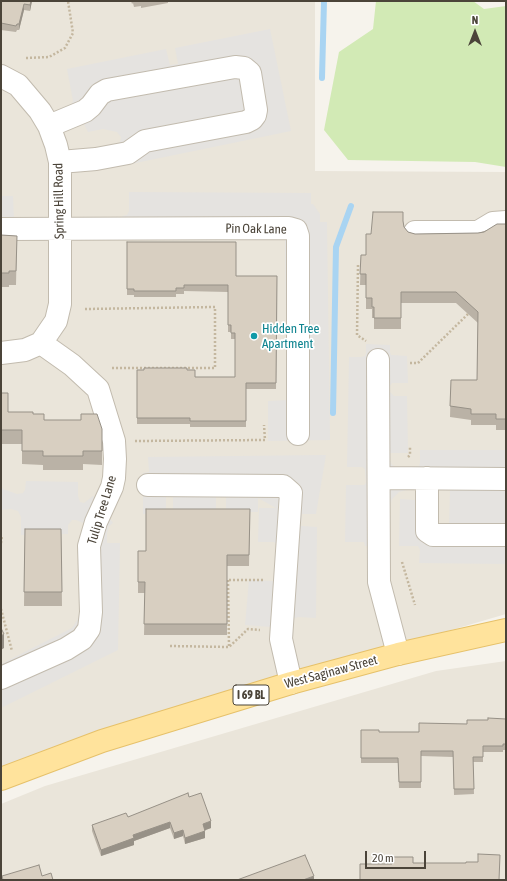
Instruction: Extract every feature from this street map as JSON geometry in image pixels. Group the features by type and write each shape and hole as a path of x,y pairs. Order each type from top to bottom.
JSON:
{"main road":[{"name":"West Saginaw Street","path":"1,779 102,741 290,683 398,654 506,630"}],"street":[{"path":"49,126 85,111 100,94 107,90 235,67 244,68 250,73 256,110 252,119 246,122 145,141 128,153 60,162"},
{"name":"Spring Hill Road","path":"1,76 18,85 40,111 49,126 60,162 60,304 56,321 41,343"},
{"path":"415,232 478,232 493,223 506,222"},
{"name":"Pin Oak Lane","path":"60,229 289,228 296,230 298,236 298,434"},
{"path":"1,229 60,229"},
{"path":"1,352 25,350 41,343"},
{"name":"Tulip Tree Lane","path":"1,678 66,649 82,639 89,629 91,612 89,546 96,522 112,487 114,478 116,459 114,441 98,389 72,365 41,343"},
{"path":"378,360 379,582 398,654"},
{"path":"379,478 506,479"},
{"path":"427,478 427,531 433,535 506,535"},
{"path":"148,485 283,486 291,493 281,639 290,683"}],"path":[{"path":"26,58 49,57 65,48 72,32 68,1"},
{"path":"358,265 357,335 366,342"},
{"path":"85,309 215,307 215,368 111,368"},
{"path":"410,363 418,363 468,314"},
{"path":"114,441 265,440 264,426"},
{"path":"1,543 2,536"},
{"path":"220,580 285,580"},
{"path":"228,580 229,647"},
{"path":"1,609 12,652"},
{"path":"170,646 229,647 248,629 267,630"}],"shaded area":[{"path":"1,1 315,1 315,171 506,172 506,614 128,725 1,774"},
{"path":"270,29 291,131 121,166 116,145 120,142 121,137 117,132 103,129 88,132 83,122 80,123 71,105 73,101 67,69 166,49 170,65 178,64 175,48"},
{"path":"129,192 311,193 311,204 313,204 320,214 320,222 327,222 330,440 268,441 268,401 287,400 285,238 123,240 122,216 127,215 129,211"},
{"path":"1,196 13,196 14,220 1,239"},
{"path":"366,344 390,345 391,355 407,356 408,383 392,383 389,387 389,391 394,396 407,396 408,453 391,453 389,455 389,459 392,465 396,467 419,466 420,450 506,450 506,564 419,563 420,550 418,546 399,546 400,499 415,500 419,498 437,526 449,525 450,490 440,490 437,493 411,489 399,492 392,499 389,509 389,546 365,546 364,542 345,542 346,485 364,485 366,483 365,469 362,467 347,467 349,357 365,356"},
{"path":"326,455 316,514 302,514 301,526 317,527 316,618 298,617 271,627 245,625 249,580 273,581 276,544 274,542 258,542 259,508 276,508 258,498 258,512 226,512 226,496 216,496 216,513 173,513 173,496 166,496 166,514 143,514 143,473 149,472 148,457"},
{"path":"26,481 78,482 78,496 80,502 84,503 93,496 113,523 109,526 107,543 120,543 118,650 1,708 1,664 72,628 81,614 86,528 83,523 72,520 68,525 68,534 21,535 21,517 18,511 11,509 1,510 1,486 3,489 17,494 23,493 25,490"},
{"path":"506,661 506,880 1,880 1,804 45,786 436,671"}],"green space":[{"path":"376,1 473,1 484,9 506,6 506,167 475,162 348,160 324,130 339,52 373,29"}],"building":[{"path":"1,1 31,1 30,5 24,4 19,24 16,26 1,23"},
{"path":"373,212 403,212 404,227 408,232 415,234 478,233 484,232 497,224 506,224 506,419 496,419 496,414 471,414 471,409 450,406 451,380 477,380 478,312 456,292 401,292 401,318 374,318 372,298 366,298 366,274 360,274 361,255 366,255 366,234 371,234"},
{"path":"1,235 17,236 16,271 1,273"},
{"name":"Hidden Tree Apartment","path":"127,242 236,242 236,276 277,276 276,383 246,383 246,421 190,421 190,418 137,418 137,370 144,370 144,368 187,368 187,370 195,370 195,377 235,377 235,333 231,333 231,325 228,325 228,285 184,285 184,288 176,288 176,291 134,291 134,289 127,289"},
{"path":"1,393 8,393 8,412 33,412 33,414 44,414 44,420 81,420 81,414 97,414 102,429 102,451 83,451 83,456 43,456 43,451 22,451 22,430 1,430"},
{"path":"146,509 250,509 249,555 227,555 227,624 144,624 145,582 138,582 138,551 146,551"},
{"path":"25,529 61,529 62,592 24,592"},
{"path":"1,628 4,634 1,636"},
{"path":"488,718 506,719 506,744 503,744 503,746 483,746 483,757 473,757 474,789 454,789 453,751 421,751 421,782 399,782 398,758 361,758 361,730 379,730 379,732 419,732 419,723 467,724 467,720 488,720"},
{"path":"188,793 189,797 201,793 211,821 203,824 205,831 185,838 183,830 174,833 170,822 133,835 134,838 101,850 92,825 126,813 128,817"},
{"path":"478,854 500,855 499,880 360,880 360,864 392,864 392,857 413,857 413,863 478,862"},
{"path":"305,855 314,876 303,880 237,880"},
{"path":"39,865 42,876 51,873 53,880 3,880 2,876"}],"waterway":[{"path":"322,78 324,1"},
{"path":"333,413 336,247 351,206"}],"place":[{"name":"Hidden Tree Apartment","path":"254,336"}]}
